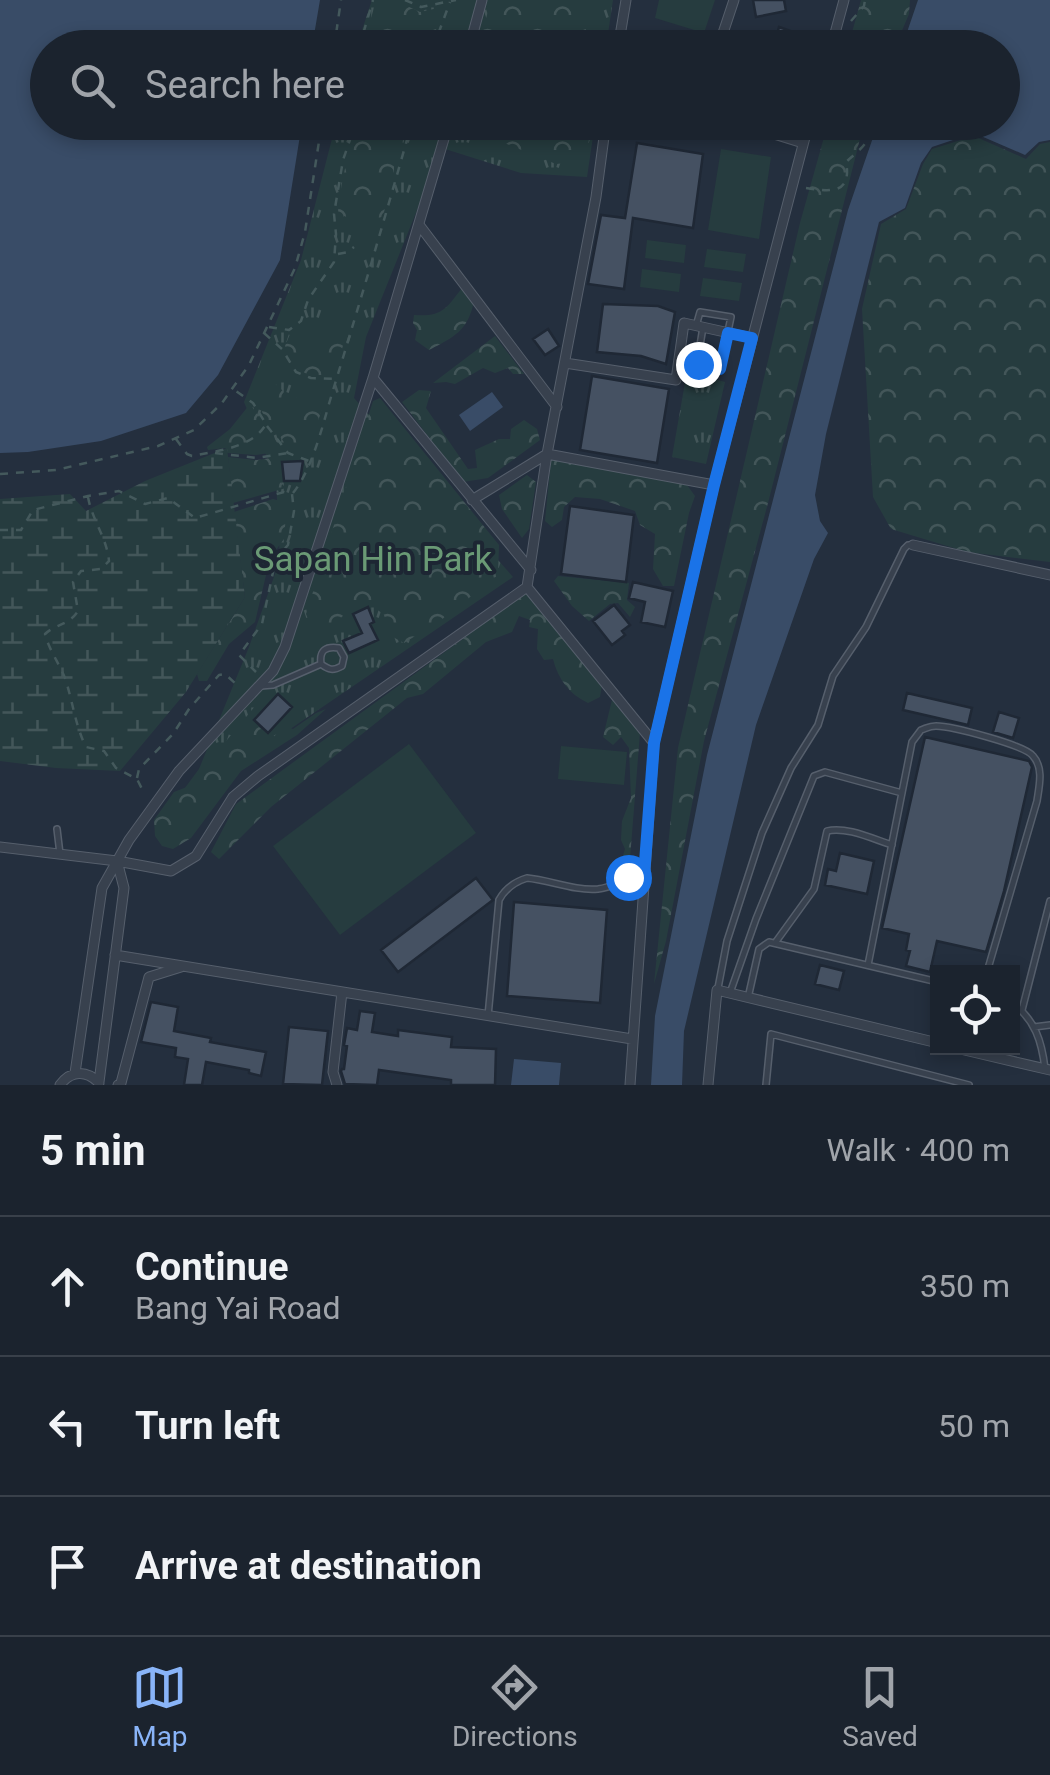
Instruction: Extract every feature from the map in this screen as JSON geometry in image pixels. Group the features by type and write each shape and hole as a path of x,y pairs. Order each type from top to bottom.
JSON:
{"street":[{"path":"474,30 482,0"},
{"path":"623,30 626,0"},
{"path":"724,30 734,0"},
{"path":"836,30 844,0"},
{"path":"75,1074 102,888 129,840 179,771 273,671 286,647 373,378 443,140"},
{"path":"0,847 172,870 196,856 233,797 258,776 527,587 604,140"},
{"path":"793,140 803,143"},
{"path":"630,1085 654,743 714,485 804,140"},
{"path":"420,226 556,407"},
{"path":"565,363 676,380 684,323 752,338"},
{"path":"373,378 531,570"},
{"path":"472,500 547,454 714,485"},
{"path":"914,545 1050,575"},
{"path":"527,587 654,743"},
{"path":"100,1083 124,888 117,861"},
{"path":"115,955 632,1039"},
{"path":"118,1085 149,977 184,966"},
{"path":"708,1085 717,990 930,1041"},
{"path":"337,1085 333,1072 342,992"},
{"path":"986,1055 1047,1069"},
{"path":"60,1085 75,1074 91,1075 100,1083"}],"lane":[{"path":"679,360 720,369 731,317 700,312 698,364"},
{"path":"717,990 727,941 762,833 791,768 818,725 833,676 866,627 904,550 914,545"},
{"path":"329,646 339,648 344,657 342,666 328,670 321,664 323,650 329,646"},
{"path":"258,686 274,685 321,664"},
{"path":"868,966 914,737 921,730 939,726 1028,751 1036,759 1040,782 1037,801 990,965"},
{"path":"730,993 814,776 826,772 902,793"},
{"path":"57,829 60,854"},
{"path":"775,942 814,889 828,831 842,830 892,844"},
{"path":"488,1016 499,900 503,892 527,878 588,889 644,876"},
{"path":"1047,1069 1034,1027 1022,1010 1050,901"},
{"path":"748,998 759,949 769,942 930,980"},
{"path":"1034,1027 1050,1025"},
{"path":"766,1085 770,1034 969,1085"},
{"path":"931,1085 933,1076"}],"path":[{"path":"337,30 341,0"},
{"path":"364,30 373,0"},
{"path":"405,0 421,6 452,1"},
{"path":"851,21 865,0"},
{"path":"440,30 452,1"},
{"path":"0,474 56,470 158,446 194,430 222,403 249,365 295,268 305,232 319,140"},
{"path":"268,326 289,330 300,322 308,300 334,262 334,214 350,140"},
{"path":"252,668 239,655 262,624 276,558 288,544 294,511 292,494 302,482 336,379 407,140"},
{"path":"806,188 845,185 849,177 846,162 869,140"},
{"path":"335,255 354,247"},
{"path":"264,333 280,347 296,372 311,378 336,379"},
{"path":"232,389 253,404 288,453 309,462"},
{"path":"175,438 192,456 232,448 263,431 266,424"},
{"path":"210,452 257,458 288,453"},
{"path":"0,530 21,530 33,510 119,490 145,504 168,498 195,518 284,492 292,494"},
{"path":"88,496 96,526 108,547 109,560 101,569 81,571 73,582 78,611 63,626 45,634 58,660 71,697 76,728 86,747 104,752 116,768 137,779"},
{"path":"143,792 137,779 139,769 219,674 236,685"}],"green space":[{"path":"372,0 613,0 609,30 362,30"},
{"path":"394,0 420,12 447,6 436,30 368,30 375,4 390,10"},
{"path":"491,0 591,0 586,30 483,30"},
{"path":"659,0 715,0 705,30 655,18"},
{"path":"861,0 910,0 902,30 853,30"},
{"name":"Sapan Hin Park","path":"332,140 592,140 587,177 521,173 442,148 366,337 354,398 513,577 159,823 199,769 280,560 276,479 244,402 301,260"},
{"path":"354,140 403,140 394,154 394,173 383,216 357,232 358,221 344,216 338,225 346,164"},
{"path":"497,140 589,140 585,161 556,164"},
{"path":"823,140 860,140 704,741 666,941 654,984 678,748 800,223"},
{"path":"961,140 983,140 1026,159 1040,144 1050,142 1050,562 967,552 891,529 873,497 862,309 881,224 906,209 932,149"},
{"path":"721,149 771,157 759,239 708,230"},
{"path":"647,240 686,245 684,263 645,258"},
{"path":"707,249 746,254 743,272 704,267"},
{"path":"642,269 681,274 679,292 640,287"},
{"path":"703,278 742,283 739,301 700,296"},
{"path":"462,288 474,301 468,319 453,337 429,350 415,340 414,315 443,310"},
{"path":"349,326 334,375 312,376 303,372 304,365 290,358 285,346 296,330 296,342 315,345"},
{"path":"495,336 524,374 513,374 508,368 495,373 483,368 455,384 433,383"},
{"path":"687,371 725,382 706,464 672,457"},
{"path":"269,378 292,407 299,380 331,383 306,456 289,449 262,412 262,395"},
{"path":"419,390 431,391 426,408 468,469 477,468 475,450 499,439 510,439 511,429 524,420 537,429 540,440 488,478 463,482 402,402"},
{"path":"380,398 499,545 498,575 441,620 404,643 391,636 384,615 368,602 349,611 326,636 312,629 306,614 373,401"},
{"path":"250,404 283,451 256,455 227,453 226,448 208,450 207,447 230,429"},
{"path":"227,448 245,597 186,692 120,771 0,761 0,499 70,494 86,511 145,481"},
{"path":"285,456 279,465 280,482 286,488 233,503 228,457 257,460"},
{"path":"551,460 687,485 695,496 674,586 663,586 653,569 655,534 640,525 635,511 600,499 575,497 564,507 562,520 552,527 545,521"},
{"path":"527,475 536,482 529,529 522,538 502,509 499,495"},
{"path":"273,499 287,503 284,539 270,558 255,622 229,644 207,681 199,681 197,674 245,597 234,512"},
{"path":"558,576 629,583 627,600 635,607 630,617 618,603 610,604 589,621 554,581"},
{"path":"527,592 602,685 600,697 588,703 570,690 553,659 544,660 537,649 538,629 529,627 530,620 519,616 512,632 486,642 423,694 407,698 271,807 219,859 211,852 236,804"},
{"path":"266,693 278,693 253,721 271,739 286,726 293,729 326,709 297,735 241,771 191,838 173,849 162,846 155,836 154,820 174,792 197,783 202,770"},
{"path":"612,700 640,733 629,871 622,859 625,849 621,840 622,821 631,798 629,748 621,737 613,745 603,737"},
{"path":"409,744 476,833 340,935 273,846"},
{"path":"561,746 627,752 624,785 558,779"}],"water":[{"path":"0,0 320,0 315,30 30,30 30,140 299,140 280,260 218,375 186,413 101,441 0,453"},
{"path":"918,0 1050,0 1050,140 1039,142 1025,155 990,140 1020,140 1020,30 908,30"},
{"path":"872,140 953,140 932,147 921,163 905,208 879,222 826,434 815,495 820,521 828,533 814,559 756,725 684,1031 682,1085 651,1085 655,1016 707,755 848,210"},
{"path":"492,392 503,407 470,431 459,415"},
{"path":"514,1059 561,1063 559,1085 511,1085"}],"building":[{"path":"753,0 784,0 786,11 756,17"},
{"path":"637,143 703,154 693,228 633,218 624,289 588,284 601,215 625,218"},
{"path":"603,304 658,306 675,312 666,364 641,356 597,352"},
{"path":"548,329 559,346 545,355 533,339"},
{"path":"592,376 669,389 657,463 580,450"},
{"path":"303,461 300,481 284,481 282,462"},
{"path":"570,506 634,515 626,582 561,574"},
{"path":"633,582 673,591 665,627 641,622 645,602 629,598"},
{"path":"614,605 630,625 612,645 593,621"},
{"path":"368,607 374,622 370,624 378,640 349,653 343,641 362,633 353,614"},
{"path":"907,693 972,708 968,725 903,710"},
{"path":"278,694 292,707 268,733 254,720"},
{"path":"999,712 1019,718 1013,738 993,732"},
{"path":"925,737 1029,761 1032,767 986,952 937,941 930,972 906,966 909,934 882,928"},
{"path":"840,853 874,861 867,894 825,885 828,869 836,871"},
{"path":"476,878 493,900 398,972 381,950"},
{"path":"514,902 607,910 600,1003 507,996"},
{"path":"820,965 844,971 839,990 815,984"},
{"path":"151,1002 178,1007 174,1031 266,1052 261,1076 206,1062 202,1085 184,1085 188,1059 175,1057 176,1048 141,1042"},
{"path":"360,1011 375,1013 372,1032 398,1036 398,1030 452,1037 451,1047 496,1049 495,1085 451,1085 451,1080 379,1070 377,1085 345,1084 341,1071 347,1028 357,1030"},
{"path":"289,1027 328,1031 322,1085 283,1084"}],"route":[{"path":"628,877 644,876 654,743 752,338 728,333 720,369 698,364"}]}
